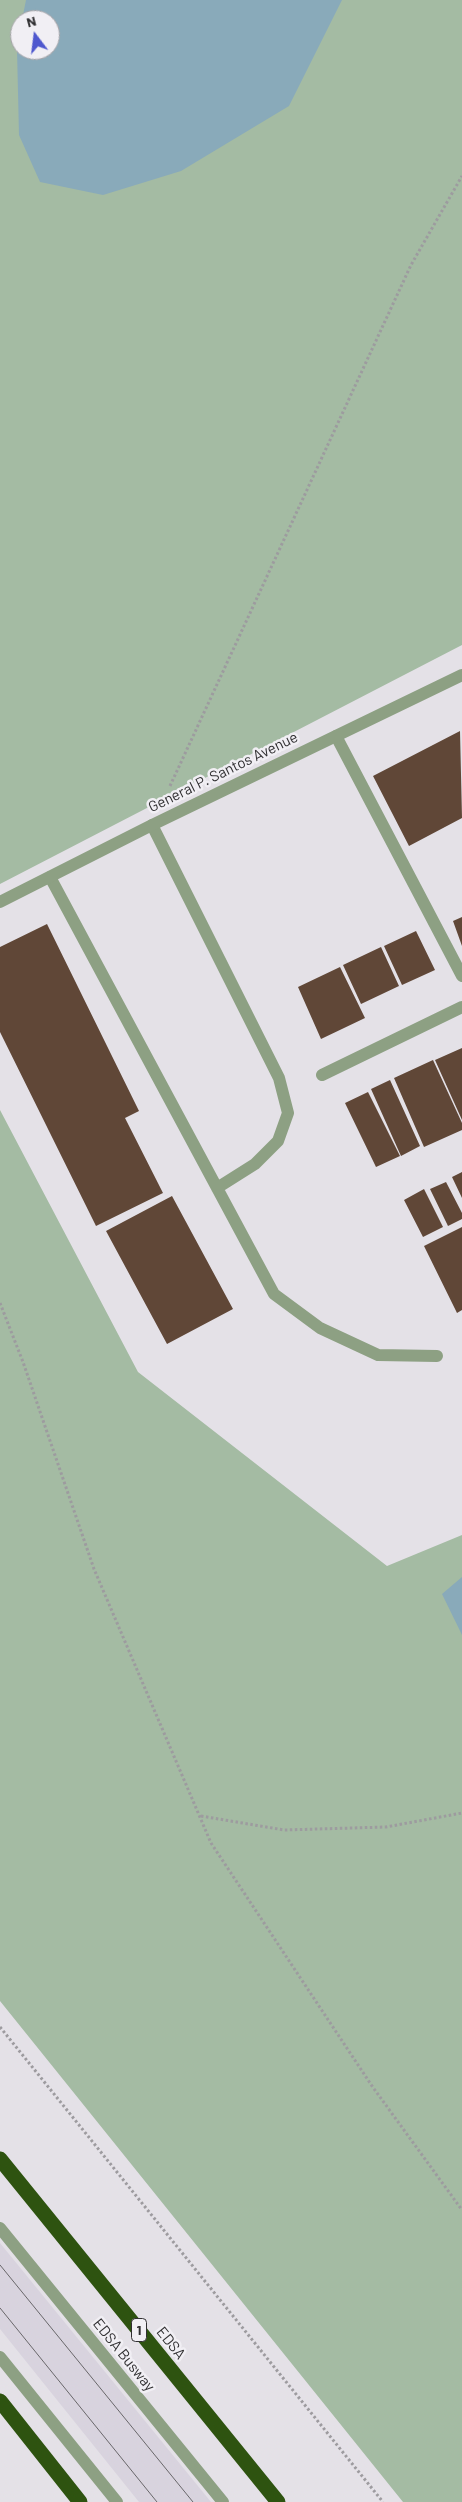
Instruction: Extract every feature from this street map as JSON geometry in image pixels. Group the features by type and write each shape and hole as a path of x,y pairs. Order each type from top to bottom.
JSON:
{"highway":[{"name":"EDSA","path":"0,2159 278,2502"},
{"path":"0,2401 80,2502"}],"street":[{"name":"General P. Santos Avenue","path":"0,902 152,825 462,675"},
{"path":"336,736 462,976"},
{"path":"152,825 279,1078 288,1112 278,1141 255,1164 217,1188"},
{"path":"50,877 274,1294 320,1328 378,1355 437,1356"},
{"path":"322,1075 462,1007"},
{"name":"EDSA Busway","path":"0,2228 223,2502"},
{"path":"0,2357 117,2502"}],"path":[{"path":"152,825 411,265 462,176"},
{"path":"0,1304 23,1362 94,1569 211,1843 372,2086 462,2210"},
{"path":"200,1816 284,1830 386,1826 462,1813"},
{"path":"0,2028 383,2502"}],"shaded area":[{"path":"0,2243 211,2502 139,2502 0,2329"}],"green space":[{"path":"0,0 462,0 462,645 0,884"},
{"path":"0,1110 138,1372 387,1566 462,1535 462,2502 403,2502 0,2001"}],"water":[{"path":"26,0 342,0 289,106 181,171 103,195 40,182 19,135 17,60 60,60 60,10 24,10"},
{"path":"462,1577 462,1635 442,1594"}],"building":[{"path":"460,731 462,818 409,846 373,776"},
{"path":"462,917 462,946 453,921"},
{"path":"47,924 139,1111 125,1118 163,1193 96,1226 0,1032 0,947"},
{"path":"416,931 435,970 402,985 384,946"},
{"path":"381,947 399,986 361,1004 343,965"},
{"path":"340,967 365,1018 321,1039 298,987"},
{"path":"462,1048 462,1120 435,1060"},
{"path":"433,1060 462,1123 462,1130 424,1147 394,1078"},
{"path":"390,1080 420,1146 401,1156 371,1089"},
{"path":"368,1092 400,1156 376,1167 345,1103"},
{"path":"462,1172 462,1198 452,1177"},
{"path":"446,1182 462,1213 462,1219 448,1226 430,1189"},
{"path":"424,1189 443,1227 423,1237 404,1200"},
{"path":"172,1196 233,1309 167,1344 106,1231"},
{"path":"462,1227 462,1310 457,1313 424,1246"}],"tram line":[{"path":"0,2265 193,2502"},
{"path":"0,2308 157,2502"}]}
